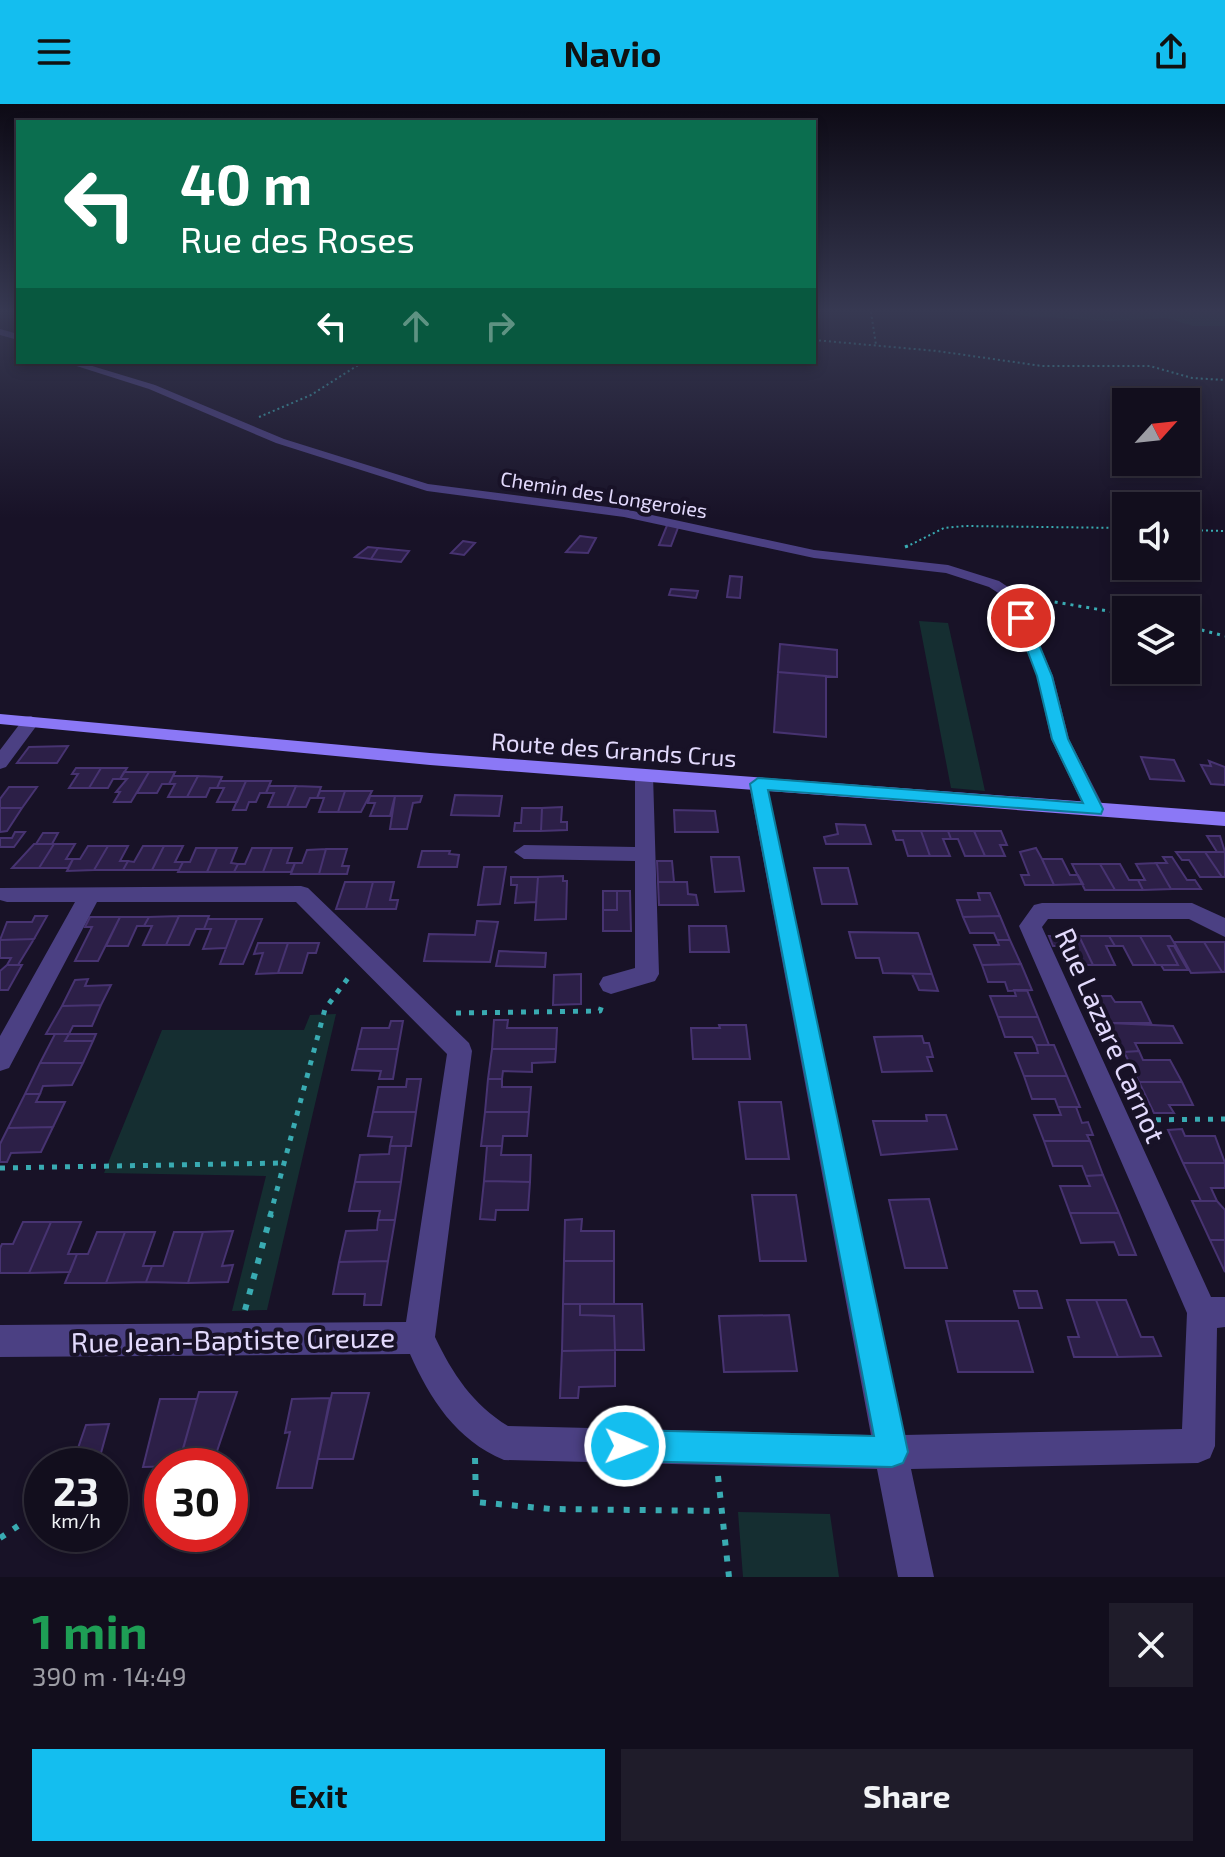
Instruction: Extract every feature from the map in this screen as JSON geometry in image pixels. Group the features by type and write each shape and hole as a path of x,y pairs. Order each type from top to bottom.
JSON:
{"street":[{"name":"Chemin des Longeroies","path":"131,381 236,425 427,487 624,513 772,546 975,576 1009,594"},
{"path":"1009,594 1045,676 1060,739 1095,809"},
{"name":"Route des Grands Crus","path":"0,719 430,759 1225,819"},
{"path":"0,763 31,721"},
{"path":"611,984 647,974 644,775"},
{"path":"758,784 916,1577"},
{"path":"524,852 628,856 645,851"},
{"path":"7,894 301,894 460,1051 419,1338"},
{"path":"0,1060 90,895"},
{"name":"Rue Lazare Carnot","path":"1213,1313 1116,1120 1030,926 1042,911 1192,911 1225,928"},
{"name":"Rue Jean-Baptiste Greuze","path":"0,1341 419,1338 438,1380 475,1427 504,1443 892,1452 1198,1446 1213,1313"}],"path":[{"path":"236,425 311,395 333,381"},
{"path":"883,562 944,528 1112,528"},
{"path":"1200,530 1225,531"},
{"path":"1009,594 1112,612"},
{"path":"1200,630 1225,636"},
{"path":"237,1339 325,1009 364,957"},
{"path":"427,1021 450,1013 600,1011 611,984"},
{"path":"1116,1120 1225,1119"},
{"path":"0,1168 283,1163"},
{"path":"475,1427 476,1502 551,1509 722,1511"},
{"path":"715,1448 729,1577"},
{"path":"0,1538 18,1526"}],"green space":[{"path":"919,621 948,623 985,791 951,788"},
{"path":"336,1014 267,1310 232,1311 266,1176 104,1173 162,1030 304,1030 310,1015"},
{"path":"738,1512 830,1514 839,1577 743,1577"}],"building":[{"path":"668,523 679,525 671,546 659,545"},
{"path":"580,536 596,538 588,553 566,552"},
{"path":"463,541 475,543 464,555 451,553"},
{"path":"368,547 378,548 371,559 355,557"},
{"path":"378,548 409,551 401,562 371,559"},
{"path":"730,576 742,577 740,598 727,597"},
{"path":"671,589 698,591 696,598 669,595"},
{"path":"780,644 837,650 837,677 778,672"},
{"path":"778,672 826,676 826,737 774,732"},
{"path":"68,746 57,763 17,763 29,747"},
{"path":"1141,757 1174,760 1184,781 1150,779"},
{"path":"1209,761 1225,767 1225,785 1211,784 1201,765 1211,766"},
{"path":"76,768 101,768 89,788 69,788 78,774 72,774"},
{"path":"101,768 127,768 120,779 113,779 108,788 89,788"},
{"path":"124,772 149,772 131,802 114,802 120,792 116,792 127,779 120,779"},
{"path":"149,772 175,772 169,784 162,784 157,793 137,793"},
{"path":"173,776 198,776 187,797 168,797 175,784 169,784"},
{"path":"198,776 222,777 217,788 210,788 206,797 187,797"},
{"path":"220,781 246,781 237,802 217,802 224,788 217,788"},
{"path":"246,781 271,781 266,793 260,793 256,802 249,802 246,810 233,810"},
{"path":"269,786 296,786 287,807 268,807 274,793 266,793"},
{"path":"296,786 321,787 317,798 310,798 306,807 287,807"},
{"path":"9,787 37,787 22,808 0,808 0,799"},
{"path":"320,791 345,791 338,812 319,812 324,798 317,798"},
{"path":"345,791 372,791 361,812 338,812"},
{"path":"455,795 502,796 499,816 451,815"},
{"path":"370,796 395,796 390,816 370,816 375,803 368,803"},
{"path":"395,796 422,796 420,802 413,803 407,829 390,829"},
{"path":"562,807 561,822 567,822 567,830 541,831 542,808"},
{"path":"0,808 22,808 7,831 0,832"},
{"path":"522,808 542,808 541,831 514,831 515,823 521,823"},
{"path":"674,810 715,811 718,832 675,832"},
{"path":"836,824 865,825 871,844 826,844 824,837 838,834"},
{"path":"893,831 921,831 930,856 908,856 903,840 896,840"},
{"path":"921,831 948,831 951,839 943,839 950,856 930,856"},
{"path":"948,831 974,831 985,856 965,856 958,839 951,839"},
{"path":"974,831 1001,831 1007,845 1000,845 1005,856 985,856"},
{"path":"15,832 25,832 14,847 0,847 0,838 12,838"},
{"path":"43,833 58,833 52,844 36,844"},
{"path":"1207,836 1220,836 1225,852 1217,852"},
{"path":"34,844 54,844 39,868 12,868"},
{"path":"54,844 75,844 66,859 73,859 68,868 39,868"},
{"path":"88,846 108,846 94,870 67,871 73,859 80,859"},
{"path":"108,846 128,846 120,861 128,861 123,870 94,870"},
{"path":"143,846 164,846 152,870 123,870 128,861 134,862"},
{"path":"164,846 183,846 175,862 183,862 179,870 152,870"},
{"path":"196,848 217,848 207,872 178,872 183,862 190,862"},
{"path":"217,848 237,848 231,863 238,864 234,872 207,872"},
{"path":"252,848 272,848 263,872 234,872 238,864 245,864"},
{"path":"272,848 292,848 287,863 295,863 291,872 263,872"},
{"path":"1036,848 1054,885 1025,885 1021,875 1029,875 1020,852"},
{"path":"326,849 347,849 342,866 349,866 347,874 319,874"},
{"path":"326,849 319,874 291,874 295,863 302,863 307,850"},
{"path":"422,851 450,851 449,854 459,855 457,867 418,867"},
{"path":"1176,852 1205,852 1222,877 1200,877 1189,860 1182,860"},
{"path":"1205,852 1225,852 1225,877 1222,877"},
{"path":"711,857 739,857 744,891 715,892"},
{"path":"1163,857 1172,857 1187,880 1195,880 1201,889 1171,889 1156,863 1167,863"},
{"path":"1042,859 1062,859 1070,875 1078,875 1083,884 1054,885"},
{"path":"657,861 672,861 674,882 658,882"},
{"path":"1156,863 1171,889 1143,890 1138,880 1145,880 1136,864"},
{"path":"1072,864 1100,864 1115,890 1085,890"},
{"path":"1100,864 1120,864 1129,880 1138,880 1143,890 1115,890"},
{"path":"484,867 506,867 500,904 478,905"},
{"path":"814,868 848,868 857,904 822,904"},
{"path":"563,876 563,881 567,881 566,919 535,920 538,877"},
{"path":"511,877 538,877 536,902 515,903 517,885 511,885"},
{"path":"345,882 373,882 366,909 336,909"},
{"path":"373,882 394,882 390,900 398,900 396,909 366,909"},
{"path":"658,882 687,882 688,894 696,895 698,905 659,905"},
{"path":"603,891 617,891 617,910 603,910"},
{"path":"617,891 630,891 631,931 603,931 603,910 617,910"},
{"path":"978,893 990,893 1000,916 963,917 957,900 980,900"},
{"path":"35,916 47,916 34,939 0,940 7,922 32,922"},
{"path":"179,916 166,945 143,945 152,926 144,926 149,917"},
{"path":"179,916 209,916 204,929 196,929 189,945 166,945"},
{"path":"1000,916 1010,940 997,940 994,933 970,933 963,917"},
{"path":"90,917 120,917 98,961 75,961 92,927 85,927"},
{"path":"120,917 149,917 144,926 137,926 128,946 106,946"},
{"path":"208,919 237,919 226,948 203,949 211,929 204,929"},
{"path":"237,919 262,919 243,964 220,964"},
{"path":"477,921 498,922 490,962 424,961 429,934 475,935"},
{"path":"689,926 726,926 729,952 690,952"},
{"path":"849,932 918,933 932,974 883,973 879,958 856,958"},
{"path":"1049,936 1079,936 1093,965 1070,965 1061,946 1053,946"},
{"path":"1079,936 1109,936 1115,946 1106,946 1115,965 1093,965"},
{"path":"1109,936 1140,936 1156,965 1133,965 1123,946 1115,946"},
{"path":"1140,936 1170,936 1176,946 1168,946 1178,965 1156,965"},
{"path":"34,939 18,965 7,965 11,958 0,958 0,940"},
{"path":"997,940 1010,940 1021,964 982,965 974,945 999,945"},
{"path":"1174,942 1204,942 1222,972 1191,973"},
{"path":"1204,942 1225,942 1225,972 1222,972"},
{"path":"258,943 288,943 278,973 256,974 263,953 254,954"},
{"path":"288,943 319,943 316,953 308,953 302,973 278,973"},
{"path":"1168,946 1174,946 1188,970 1164,970 1161,965 1178,965"},
{"path":"499,951 546,953 545,967 496,966"},
{"path":"1021,964 1032,990 1008,991 1005,982 988,982 982,965"},
{"path":"7,965 22,965 8,990 0,990 0,971"},
{"path":"581,974 581,1004 553,1005 554,975"},
{"path":"912,974 932,974 938,991 919,990"},
{"path":"88,979 85,986 111,985 101,1005 62,1006 75,980"},
{"path":"1014,990 1027,990 1038,1017 998,1017 990,996 1016,996"},
{"path":"1097,996 1111,996 1115,1002 1141,1002 1151,1023 1110,1023"},
{"path":"101,1005 92,1026 73,1026 69,1034 46,1034 62,1006"},
{"path":"998,1017 1038,1017 1049,1045 1036,1045 1032,1037 1005,1037"},
{"path":"494,1020 508,1020 507,1028 557,1028 556,1049 492,1049"},
{"path":"391,1021 403,1021 398,1049 357,1049 362,1028 389,1028"},
{"path":"1110,1023 1173,1026 1182,1043 1135,1043 1139,1051 1124,1052"},
{"path":"719,1025 746,1025 750,1059 693,1059 691,1028 720,1028"},
{"path":"55,1034 69,1034 65,1041 93,1041 83,1063 40,1063"},
{"path":"69,1034 96,1034 93,1041 65,1041"},
{"path":"922,1036 924,1043 929,1043 933,1057 927,1057 932,1071 882,1072 874,1037"},
{"path":"1036,1045 1054,1045 1067,1076 1024,1076 1015,1053 1038,1053"},
{"path":"357,1049 398,1049 393,1079 379,1079 381,1071 352,1070"},
{"path":"492,1049 556,1049 555,1062 532,1063 532,1072 503,1071 502,1079 488,1079"},
{"path":"1139,1051 1143,1060 1170,1060 1182,1082 1139,1082 1124,1052"},
{"path":"40,1063 83,1063 72,1085 43,1086 40,1094 25,1094"},
{"path":"1024,1076 1067,1076 1080,1107 1058,1107 1055,1099 1032,1099"},
{"path":"407,1079 421,1079 416,1112 373,1112 378,1087 406,1087"},
{"path":"488,1079 502,1079 502,1087 531,1087 529,1112 485,1112"},
{"path":"1139,1082 1182,1082 1193,1105 1169,1105 1174,1113 1154,1113"},
{"path":"25,1094 40,1094 36,1102 65,1102 53,1127 8,1128"},
{"path":"739,1102 781,1102 789,1159 746,1159"},
{"path":"1058,1107 1076,1107 1082,1123 1088,1122 1093,1135 1087,1135 1090,1141 1044,1141 1034,1115 1061,1115"},
{"path":"373,1112 416,1112 411,1146 390,1146 392,1137 368,1136"},
{"path":"485,1112 529,1112 527,1136 503,1136 502,1146 481,1146"},
{"path":"926,1115 946,1115 957,1149 881,1155 873,1121 927,1121"},
{"path":"53,1127 41,1152 11,1153 7,1162 0,1162 0,1144 8,1128"},
{"path":"1182,1129 1185,1136 1215,1136 1225,1163 1183,1163 1168,1130"},
{"path":"1044,1141 1090,1141 1103,1175 1086,1176 1082,1166 1053,1166"},
{"path":"390,1146 406,1146 401,1182 355,1182 360,1155 389,1154"},
{"path":"487,1146 502,1146 501,1155 531,1155 530,1182 484,1181"},
{"path":"1183,1163 1225,1163 1225,1188 1211,1188 1217,1201 1201,1201"},
{"path":"1103,1175 1119,1213 1070,1213 1060,1186 1090,1186 1086,1176"},
{"path":"484,1181 530,1182 528,1210 496,1210 495,1220 480,1219"},
{"path":"355,1182 401,1182 395,1220 378,1220 380,1211 349,1211"},
{"path":"752,1195 796,1195 806,1261 760,1261"},
{"path":"929,1199 947,1268 905,1268 889,1200"},
{"path":"1192,1201 1217,1201 1225,1210 1225,1240 1210,1240"},
{"path":"1070,1213 1119,1213 1136,1255 1119,1255 1114,1242 1081,1243"},
{"path":"582,1219 581,1231 614,1231 614,1261 564,1261 565,1220"},
{"path":"378,1220 395,1220 388,1261 339,1262 346,1231 377,1230"},
{"path":"23,1222 51,1222 29,1273 0,1273 0,1248 2,1244 13,1244"},
{"path":"51,1222 81,1222 68,1254 77,1254 70,1272 29,1273"},
{"path":"233,1231 222,1266 233,1265 228,1282 188,1283 203,1232"},
{"path":"97,1232 125,1232 106,1283 65,1283 77,1254 88,1254"},
{"path":"125,1232 155,1232 143,1266 152,1266 146,1282 106,1283"},
{"path":"174,1232 203,1232 188,1283 146,1282 152,1266 163,1266"},
{"path":"1210,1240 1225,1240 1225,1272"},
{"path":"388,1261 381,1305 364,1305 365,1294 333,1294 339,1262"},
{"path":"564,1261 614,1261 614,1304 563,1304"},
{"path":"1014,1291 1037,1291 1042,1308 1019,1308"},
{"path":"1067,1300 1096,1300 1118,1357 1074,1357 1068,1337 1079,1337"},
{"path":"1096,1300 1126,1300 1141,1337 1153,1337 1161,1356 1118,1357"},
{"path":"563,1304 580,1304 580,1315 614,1316 615,1350 562,1351"},
{"path":"580,1304 642,1304 644,1350 615,1350 614,1316 580,1315"},
{"path":"789,1315 797,1371 724,1372 719,1316"},
{"path":"946,1321 1018,1321 1033,1372 958,1372"},
{"path":"615,1350 615,1386 579,1387 578,1398 560,1398 562,1351"},
{"path":"199,1392 237,1392 218,1448 183,1448"},
{"path":"332,1393 369,1393 353,1459 318,1459"},
{"path":"330,1398 312,1488 277,1488 290,1432 285,1433 292,1399"},
{"path":"160,1399 197,1399 183,1448 148,1448"},
{"path":"109,1424 102,1448 78,1448 86,1425"}],"route":[{"path":"625,1446 892,1452 758,784 1095,809 1060,739 1045,676 1021,618"}]}
